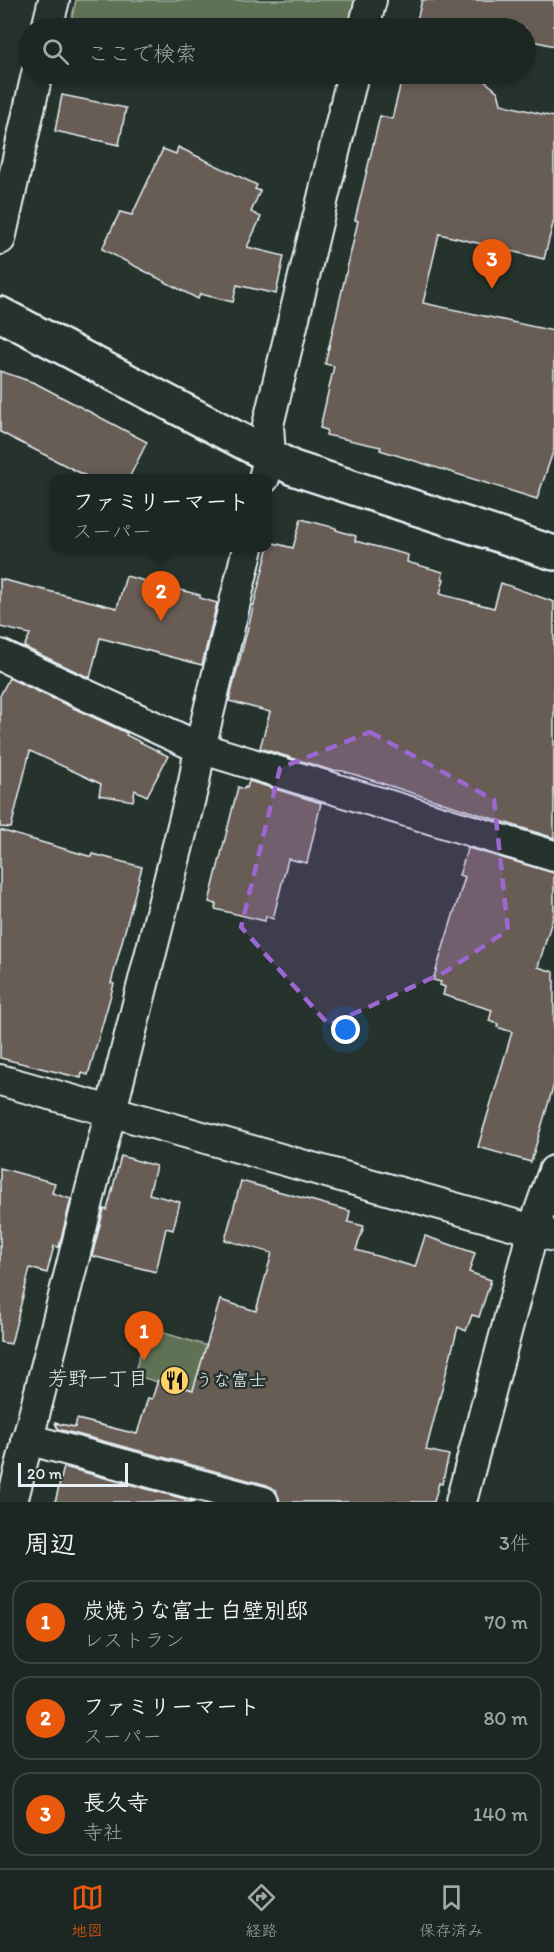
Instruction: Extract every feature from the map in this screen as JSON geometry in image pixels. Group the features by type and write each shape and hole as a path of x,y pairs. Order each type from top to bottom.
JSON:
{"street":[{"path":"50,18 54,0"},
{"path":"366,18 371,0"},
{"path":"0,239 35,84"},
{"path":"267,467 268,425 351,84"},
{"path":"0,314 267,467 293,468 554,553"},
{"path":"12,1502 194,782 247,552"},
{"path":"0,655 200,748 554,856"},
{"path":"0,1080 543,1233"},
{"path":"461,1502 543,1233 554,1172"},
{"path":"27,1439 263,1502"}],"highlighted area":[{"path":"370,732 494,800 508,930 445,972 329,1025 241,927 280,768"}],"green space":[{"path":"76,0 357,0 352,18 72,18"},
{"path":"147,1328 225,1351 211,1398 134,1375"}],"building":[{"path":"422,0 554,0 554,46 536,42 536,18 418,18"},
{"path":"401,84 488,84 498,92 501,104 554,117 554,220 544,259 439,234 423,303 554,331 554,449 537,499 380,450 381,447 326,435 327,430 320,428 334,366 325,364 358,221 355,220 380,116 392,119"},
{"path":"62,95 126,108 119,145 55,131"},
{"path":"178,147 257,185 255,189 260,191 251,212 261,217 247,247 284,256 276,294 237,285 233,302 200,294 198,299 102,249 120,212 132,215 163,149 176,154"},
{"path":"0,371 35,383 147,442 131,474 82,474 0,432"},
{"path":"301,519 336,528 336,530 356,536 355,541 408,555 407,562 443,572 442,578 444,579 440,594 494,608 501,583 554,602 554,838 343,771 330,770 260,748 270,712 229,701 267,552 272,552 272,543 293,548"},
{"path":"126,576 200,595 200,598 217,603 202,665 100,638 90,678 24,647 30,634 0,627 0,579 117,608"},
{"path":"9,678 127,733 126,735 168,756 147,796 135,790 133,801 99,795 101,784 30,751 11,828 0,827 0,696"},
{"path":"249,781 321,803 307,863 288,859 273,919 266,916 265,921 215,909 216,904 209,902 238,787 247,788"},
{"path":"0,830 92,857 93,854 142,867 111,983 114,984 88,1075 82,1073 81,1078 0,1058"},
{"path":"468,848 554,873 554,914 538,967 554,972 554,1084 531,1162 478,1147 512,1032 497,1027 498,1024 489,1021 492,1010 443,995 445,987 440,985 441,982 433,980 465,877 459,875"},
{"path":"121,1156 156,1166 149,1194 180,1202 173,1230 166,1228 156,1272 92,1256"},
{"path":"0,1168 55,1183 52,1193 71,1199 59,1247 54,1246 47,1273 30,1268 11,1344 0,1342"},
{"path":"241,1181 350,1211 348,1222 364,1226 356,1250 415,1267 425,1236 475,1253 469,1272 491,1280 479,1317 472,1315 466,1331 458,1327 426,1450 449,1455 442,1484 439,1483 434,1502 280,1502 276,1490 267,1485 58,1429 55,1423 75,1427 77,1419 137,1434 148,1398 152,1399 158,1380 193,1390 220,1300 256,1311 272,1253 225,1240"},
{"path":"64,1467 196,1502 55,1502"}],"place":[{"name":"長久寺","path":"492,289"},
{"name":"ファミリーマート","path":"161,621"},
{"name":"炭焼うな富士 白壁別邸","path":"144,1361"},
{"name":"うな富士","path":"174,1380"}],"district":[{"name":"芳野一丁目","path":"98,1378"}]}
